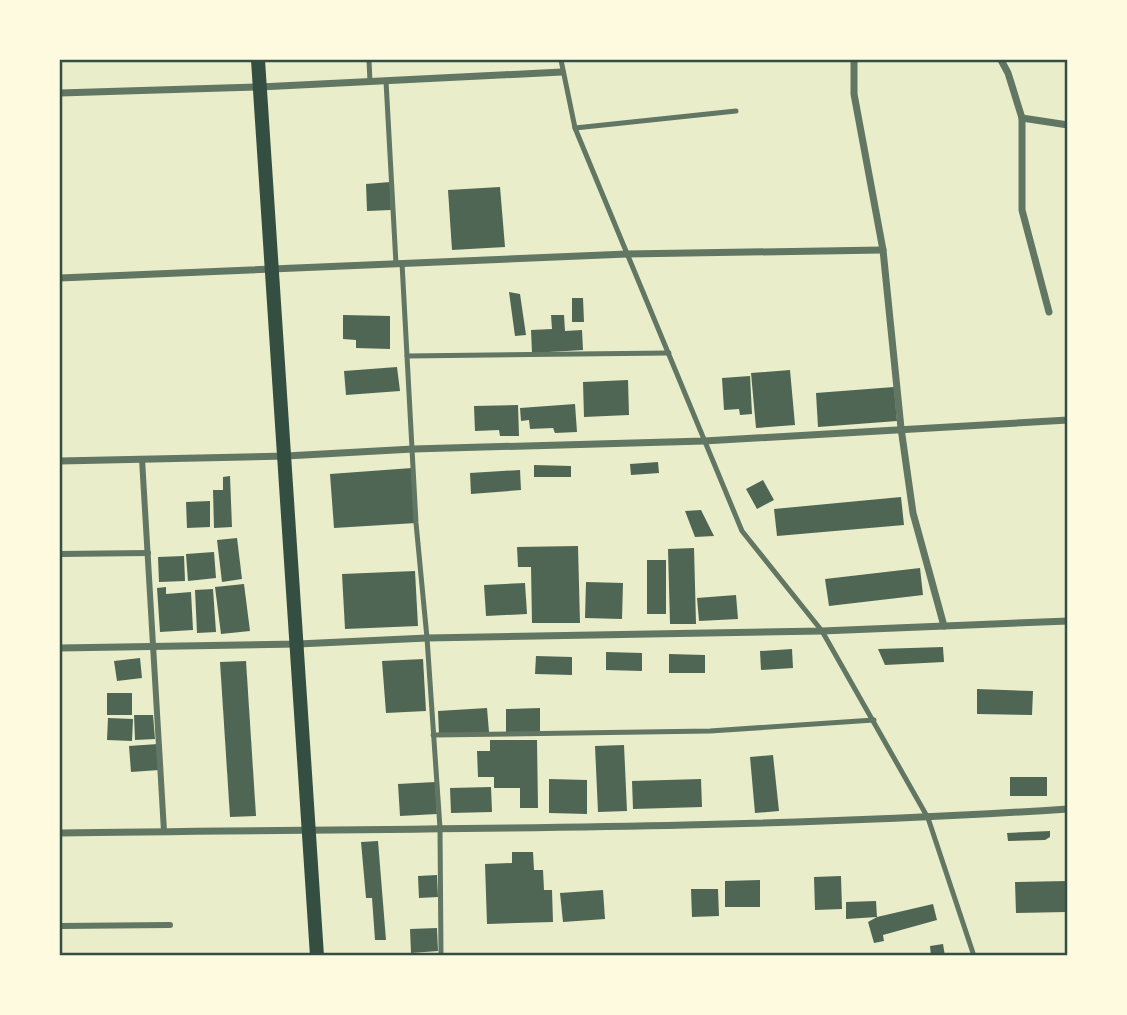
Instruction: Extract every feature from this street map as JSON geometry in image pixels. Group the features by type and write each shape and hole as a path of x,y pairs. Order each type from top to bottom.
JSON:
{"main road":[{"path":"258,60 317,956"}],"street":[{"path":"854,60 854,94 883,250 901,428 913,513 944,626"},
{"path":"1001,60 1009,74 1022,118 1022,210 1049,312"},
{"path":"60,93 260,87 562,72"},
{"path":"1022,118 1068,125"},
{"path":"60,278 626,254 883,250"},
{"path":"60,461 704,442 1068,420"},
{"path":"142,460 164,831"},
{"path":"60,554 148,553"},
{"path":"60,648 822,631 1068,621"},
{"path":"60,833 594,827 928,818 1068,809"},
{"path":"60,926 170,925"}],"lane":[{"path":"369,60 370,82"},
{"path":"561,60 575,128 742,531 822,631 928,818 974,956"},
{"path":"386,81 440,828 441,956"},
{"path":"575,128 736,111"},
{"path":"407,356 669,353"},
{"path":"433,735 710,731 874,720"}],"building":[{"path":"390,182 391,210 367,211 366,184"},
{"path":"500,187 505,247 452,250 448,190"},
{"path":"509,292 520,294 526,335 515,336"},
{"path":"572,298 583,298 584,322 572,322"},
{"path":"343,315 390,316 390,349 356,348 356,340 343,339"},
{"path":"551,315 564,315 565,331 582,330 583,350 532,353 531,330 552,329"},
{"path":"397,367 400,391 346,395 344,371"},
{"path":"790,370 795,425 756,428 751,373"},
{"path":"750,376 752,414 740,415 739,409 724,410 722,378"},
{"path":"628,380 629,415 584,417 583,382"},
{"path":"894,387 897,421 818,427 816,393"},
{"path":"575,404 577,432 555,433 553,428 530,429 529,420 521,421 520,408"},
{"path":"518,405 519,436 500,436 499,430 475,431 474,406"},
{"path":"658,462 659,473 631,475 630,464"},
{"path":"534,465 571,466 571,477 534,477"},
{"path":"412,468 416,523 334,528 330,474"},
{"path":"520,470 521,490 471,494 470,473"},
{"path":"230,476 232,527 214,528 213,490 223,490 223,477"},
{"path":"763,480 774,500 757,509 746,489"},
{"path":"901,497 904,525 777,536 774,509"},
{"path":"210,501 210,527 187,528 186,502"},
{"path":"701,510 714,536 695,537 685,511"},
{"path":"237,538 242,579 222,582 217,540"},
{"path":"578,546 580,623 532,623 531,567 518,567 517,547"},
{"path":"694,548 696,624 670,624 668,549"},
{"path":"214,552 216,578 188,581 186,554"},
{"path":"184,556 185,581 159,582 158,557"},
{"path":"647,560 666,560 666,614 647,614"},
{"path":"920,568 923,595 829,606 825,579"},
{"path":"415,571 418,626 345,629 342,574"},
{"path":"586,582 623,583 622,619 585,618"},
{"path":"525,583 527,614 486,616 484,585"},
{"path":"244,584 250,631 221,634 215,587"},
{"path":"166,587 166,594 191,592 193,630 160,632 157,588"},
{"path":"213,589 216,632 197,633 195,590"},
{"path":"736,595 738,619 699,621 697,598"},
{"path":"943,647 944,662 885,665 878,649"},
{"path":"792,649 793,668 761,670 760,651"},
{"path":"606,652 642,653 642,671 606,670"},
{"path":"669,654 705,655 705,673 669,673"},
{"path":"536,656 572,657 572,675 535,674"},
{"path":"140,658 142,678 117,681 114,661"},
{"path":"423,659 426,711 386,713 382,661"},
{"path":"246,661 256,816 230,817 220,662"},
{"path":"977,689 1033,691 1032,715 977,714"},
{"path":"107,693 132,693 132,715 107,715"},
{"path":"487,708 489,732 439,734 438,711"},
{"path":"540,708 540,733 506,734 506,709"},
{"path":"134,715 153,715 155,739 135,740"},
{"path":"108,718 133,719 132,741 107,740"},
{"path":"490,740 537,740 538,808 520,808 520,788 494,788 494,777 478,777 477,751 490,751"},
{"path":"158,744 159,770 131,772 129,746"},
{"path":"624,745 627,811 598,812 595,746"},
{"path":"773,755 779,811 755,813 750,757"},
{"path":"1010,777 1047,777 1047,796 1010,796"},
{"path":"549,779 587,780 587,814 549,813"},
{"path":"701,779 702,807 633,809 632,781"},
{"path":"435,782 437,814 400,816 398,784"},
{"path":"491,787 492,812 451,813 450,788"},
{"path":"1050,831 1050,837 1045,840 1008,841 1007,833"},
{"path":"378,841 386,940 375,940 372,898 366,898 361,842"},
{"path":"512,852 533,852 534,870 543,870 544,890 552,890 553,922 487,924 485,864 512,863"},
{"path":"437,875 438,897 419,898 418,876"},
{"path":"841,876 842,909 815,910 814,877"},
{"path":"760,880 760,907 725,907 725,881"},
{"path":"1067,881 1067,912 1016,913 1015,882"},
{"path":"691,889 718,889 719,916 692,917"},
{"path":"603,890 605,919 563,922 560,893"},
{"path":"876,901 877,917 846,919 846,902"},
{"path":"933,904 937,920 883,935 884,941 874,943 868,922 877,917"},
{"path":"437,928 438,951 411,953 410,929"},
{"path":"943,944 945,956 931,956 930,946"}]}
